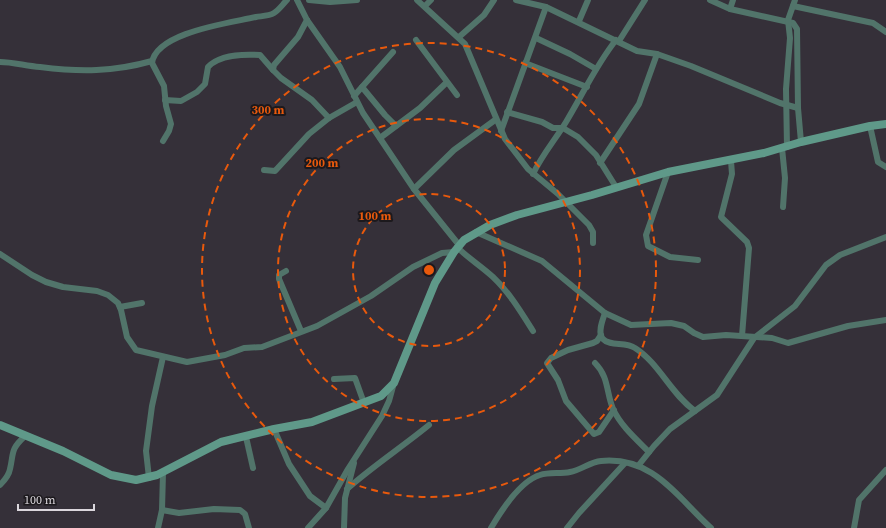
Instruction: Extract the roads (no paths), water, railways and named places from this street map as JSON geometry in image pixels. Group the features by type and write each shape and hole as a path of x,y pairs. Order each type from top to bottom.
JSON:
{"street":[{"path":"0,62 42,68 100,70 126,68 152,61 163,46 177,38 201,30 274,13 287,0"},
{"path":"297,0 308,20 340,67 357,102 414,189 457,248 493,277 518,307 533,331"},
{"path":"309,0 330,2 357,0"},
{"path":"416,0 425,6 465,44 496,120 508,144 533,174 589,225 593,232 593,243"},
{"path":"425,6 431,0"},
{"path":"459,37 484,15 494,0"},
{"path":"516,0 546,7 579,21 637,51 657,54 710,73 786,105 798,108"},
{"path":"579,21 588,0"},
{"path":"533,174 539,162 563,128 596,69 645,0"},
{"path":"710,0 730,9 788,20 797,29 798,108 801,142"},
{"path":"730,9 733,0"},
{"path":"783,207 785,178 784,147 786,71 790,38 788,20 794,3 874,23 886,32"},
{"path":"501,131 546,7"},
{"path":"273,70 274,65 298,37 308,20"},
{"path":"536,38 570,54 596,69"},
{"path":"416,40 446,83 457,95"},
{"path":"354,96 393,52"},
{"path":"600,163 639,104 657,54"},
{"path":"165,100 181,101 197,92 205,84 208,67 217,61 259,55 263,57 281,78 312,100 329,118"},
{"path":"152,61 152,65 164,86 165,100 171,126 163,141"},
{"path":"525,63 587,87"},
{"path":"380,138 428,101 446,83"},
{"path":"362,87 396,126"},
{"path":"264,170 275,171 300,142 329,118 357,102"},
{"path":"507,112 542,122 553,128 563,128 585,143 616,187"},
{"path":"414,189 454,150 496,120"},
{"path":"308,528 326,508 355,457 390,401 394,383 435,283 457,248 476,232 517,215 565,203 668,172 731,161 801,142 870,126 886,124"},
{"path":"870,126 878,162 886,167"},
{"path":"731,161 732,174 721,217 747,242 749,248 742,336"},
{"path":"668,172 646,234 648,246 670,257 698,260"},
{"path":"476,232 542,261 605,312 631,325 671,323 684,326 703,337 742,336 754,338 775,338 788,343 848,326 886,320"},
{"path":"638,466 670,429 717,396 754,338 769,324 788,312 833,260 886,237"},
{"path":"0,254 32,275 46,282 103,293 116,302 123,315 127,338 136,350 192,362 225,355 244,348 262,347 317,326 352,308 413,267 442,253 457,248"},
{"path":"286,271 279,275 279,279 301,331"},
{"path":"120,307 142,303"},
{"path":"605,312 600,335 597,341 593,344 568,350 551,358 547,363 558,380 566,401 594,434 599,432 614,410"},
{"path":"600,335 607,342 626,344 639,351 681,400 695,411"},
{"path":"149,478 146,451 153,401 163,357"},
{"path":"595,362 604,374 614,410 623,424 649,452"},
{"path":"334,379 355,378 364,403"},
{"path":"0,426 63,451 111,475 136,480 149,478 163,473 215,445 274,429 312,422 364,403 380,396 394,383"},
{"path":"347,489 369,470 387,458 428,425"},
{"path":"274,429 288,464 310,496 326,508"},
{"path":"0,486 10,470 12,453 17,444 25,436"},
{"path":"246,437 253,468"},
{"path":"344,528 347,489 355,457"},
{"path":"491,528 517,492 535,476 541,474 571,472 599,461 625,463 638,466 655,474 711,528"},
{"path":"567,528 625,463"},
{"path":"854,528 859,500 886,470"},
{"path":"158,528 162,510 163,473"},
{"path":"162,510 180,513 214,510 240,510 244,514 249,528"}]}
